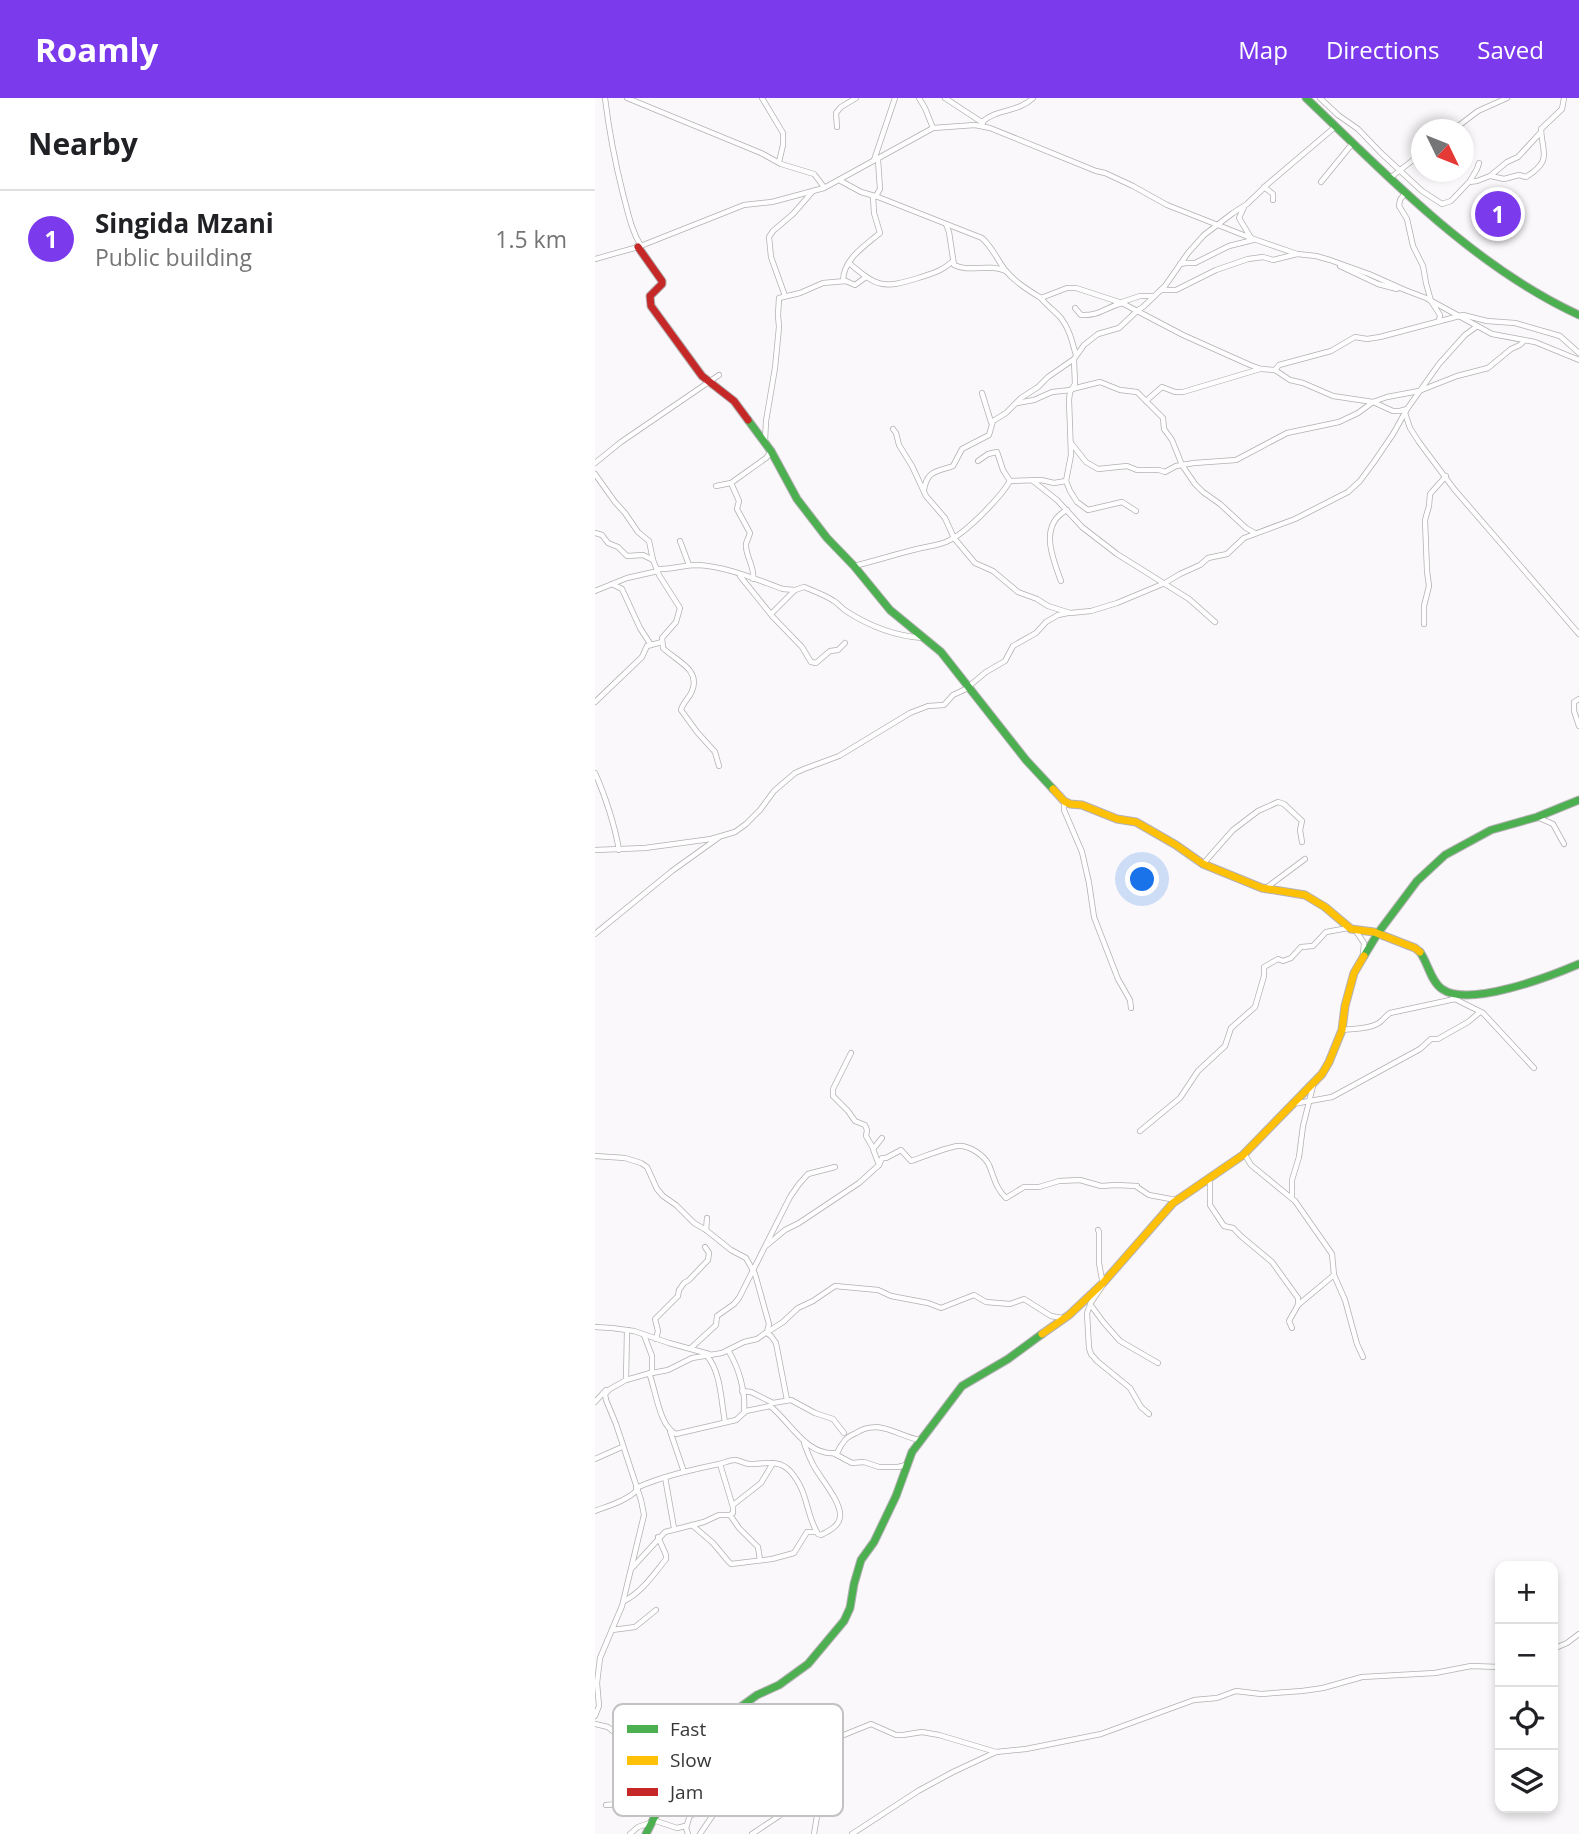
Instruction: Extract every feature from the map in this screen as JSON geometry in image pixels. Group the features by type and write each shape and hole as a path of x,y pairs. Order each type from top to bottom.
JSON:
{"main road":[{"path":"1306,98 1405,193 1455,236 1540,296 1579,315"},
{"path":"640,246 662,281 650,296 651,306 692,364 709,382 734,401 765,441 797,499 831,544 854,566 890,610 941,652 1025,761 1064,801 1117,819 1136,822 1203,864 1265,889 1305,895 1352,929 1378,933 1418,950 1438,986 1444,990 1463,996 1514,988 1579,964"},
{"path":"745,1704 782,1683 808,1664 843,1621 850,1608 861,1560 886,1518 912,1452 961,1386 1008,1359 1063,1318 1103,1283 1176,1200 1243,1155 1315,1082 1327,1067 1342,1030 1351,982 1363,955 1417,881 1445,855 1491,830 1537,817 1579,800"},
{"path":"646,1834 656,1816"}],"street":[{"path":"605,98 616,166 634,235 640,246"},
{"path":"627,98 814,174 824,188"},
{"path":"837,127 836,113 856,98"},
{"path":"843,281 843,274 849,263 862,247 880,233 874,213 875,197 880,189 876,160 895,98"},
{"path":"919,98 933,128"},
{"path":"945,98 990,128"},
{"path":"982,122 995,113 1017,109 1033,98"},
{"path":"1320,98 1358,129 1411,181"},
{"path":"1327,104 1329,98"},
{"path":"1489,107 1490,98"},
{"path":"1467,119 1478,111 1507,98"},
{"path":"1474,181 1490,176 1521,155 1541,132 1545,123 1562,109 1564,98"},
{"path":"763,99 783,133 779,162"},
{"path":"595,259 640,246 744,205 772,202 824,188 933,128 975,125 990,128 1105,173 1167,205 1252,239 1369,274 1431,300 1492,334 1535,342 1579,360"},
{"path":"991,422 1075,357 1084,345 1098,334 1119,328 1155,296 1204,235 1245,206 1336,126"},
{"path":"1490,176 1526,177 1533,172 1544,160 1545,149 1541,132"},
{"path":"1321,182 1353,144"},
{"path":"878,148 879,152 885,155"},
{"path":"1389,178 1411,161"},
{"path":"1474,175 1479,163"},
{"path":"839,180 875,197 982,237 1007,272 1020,285 1041,298 1063,320 1072,338 1075,357 1075,384 1069,398 1071,457 1066,481 1073,497 1085,509 1092,510 1122,502 1136,511"},
{"path":"1412,182 1442,204 1451,201 1469,182"},
{"path":"1264,187 1273,194 1273,200"},
{"path":"785,296 771,257 769,237 814,191"},
{"path":"1405,193 1399,206 1407,219 1431,300 1440,314 1438,322"},
{"path":"1245,206 1239,218 1252,239"},
{"path":"945,222 955,266 964,269 994,267 1007,272"},
{"path":"1180,264 1195,263 1252,239"},
{"path":"1160,290 1176,290 1248,258 1263,257 1273,260 1297,254"},
{"path":"849,263 866,277 883,285 898,284 942,271 953,262"},
{"path":"765,441 779,327 778,299 823,283 843,281 855,285 866,277"},
{"path":"1041,298 1072,286 1122,303 1191,338 1261,369 1275,370 1290,380 1333,396 1373,402 1393,411 1406,411"},
{"path":"1075,308 1081,315 1095,315 1140,296 1155,296"},
{"path":"1145,305 1145,315"},
{"path":"1275,370 1279,365 1331,351 1355,337 1367,340 1463,315 1487,321 1515,323 1561,336 1578,351"},
{"path":"1459,317 1465,327 1465,335"},
{"path":"595,850 619,850 719,837 735,832 795,773 839,756 910,713 928,706 944,705 953,695 1005,661 1013,646 1036,633 1046,622 1058,615 1108,606 1165,583 1208,558 1227,554 1244,538 1295,519 1337,498 1352,489 1374,462 1419,391 1451,349 1477,326"},
{"path":"1556,350 1564,340"},
{"path":"1071,443 1086,462 1098,469 1127,466 1137,470 1165,472 1191,463 1234,461 1287,433 1339,422 1373,402 1395,394 1419,391 1457,376 1488,368 1524,341"},
{"path":"1563,352 1578,351"},
{"path":"1146,401 1162,387 1183,392 1261,369"},
{"path":"595,463 719,375"},
{"path":"1017,403 1096,383 1104,383 1120,390 1135,390 1163,418 1164,429 1172,440 1182,466 1195,484 1246,528 1256,533"},
{"path":"924,490 926,480 933,472 953,466 962,449 989,435 991,422 982,393"},
{"path":"1406,411 1419,442 1445,476 1579,634"},
{"path":"893,429 928,499 945,518 954,538 975,563 993,571 1018,592 1070,613"},
{"path":"716,486 731,483 766,458 771,451"},
{"path":"978,461 997,452 1010,481"},
{"path":"595,474 638,532 650,543 653,560 681,610 662,642 664,650 686,666 693,675 692,692 681,710 714,751 719,766"},
{"path":"1424,624 1424,606 1429,586 1425,520 1430,494 1445,476"},
{"path":"1010,481 1066,481"},
{"path":"854,566 954,538 997,498 1010,481"},
{"path":"1033,481 1067,510 1082,527 1117,554 1189,599 1215,622"},
{"path":"731,483 739,501 737,509 750,533 746,549 754,571 753,579"},
{"path":"1061,581 1049,543 1054,522 1067,510"},
{"path":"595,533 602,535 608,543 618,547 627,556 643,555 653,560"},
{"path":"680,541 689,565"},
{"path":"595,591 627,578 658,570 689,565 711,566 783,589 807,588 834,601 856,617 898,634 924,638"},
{"path":"740,575 802,647 812,663 816,663 830,650 838,650 845,643"},
{"path":"612,584 622,589 651,645"},
{"path":"771,614 795,590"},
{"path":"595,702 640,659 647,646 662,642"},
{"path":"1579,699 1573,706 1579,726"},
{"path":"595,773 617,835 619,850"},
{"path":"1064,801 1064,810 1082,852 1094,917 1131,1008"},
{"path":"1203,864 1233,830 1258,811 1278,802 1282,802 1302,821 1302,842"},
{"path":"1537,817 1555,827 1564,844"},
{"path":"595,934 719,837"},
{"path":"1265,889 1305,859"},
{"path":"1140,1131 1180,1098 1198,1071 1225,1046 1231,1028 1255,1007 1264,967 1278,959 1283,961 1290,958 1301,947 1313,946 1326,932 1352,929 1364,943 1363,955"},
{"path":"1444,990 1455,999 1481,1012 1534,1069"},
{"path":"1342,1030 1367,1028 1380,1023 1390,1013 1455,999"},
{"path":"1291,1104 1332,1097 1420,1049 1431,1039 1438,1039 1481,1012"},
{"path":"851,1053 833,1096 855,1121 866,1126 867,1140 879,1165"},
{"path":"1292,1198 1292,1180 1315,1082"},
{"path":"873,1149 882,1138"},
{"path":"765,1246 785,1230 859,1183 883,1158 901,1150 911,1161 958,1146 967,1146 986,1161 998,1190 1006,1198 1024,1187 1080,1180 1101,1186 1137,1187 1149,1195 1176,1200"},
{"path":"1243,1155 1292,1198 1332,1254 1334,1275 1363,1357"},
{"path":"595,1156 625,1158 642,1163 663,1196 694,1223 731,1250 744,1256 754,1271 767,1317 767,1332 776,1343 787,1400"},
{"path":"691,1348 716,1325 717,1316 737,1302 799,1184 809,1174 835,1167"},
{"path":"1208,1179 1210,1205 1224,1226 1233,1228 1272,1262 1297,1297 1298,1305"},
{"path":"706,1230 707,1218"},
{"path":"1098,1230 1099,1263 1103,1283 1087,1312 1089,1349 1097,1361 1130,1388 1149,1414"},
{"path":"656,1339 658,1331 655,1319 678,1296 684,1283 708,1260 709,1253 705,1247"},
{"path":"1293,1328 1289,1321 1298,1305 1334,1275"},
{"path":"595,1402 605,1391 626,1380 669,1370 685,1361 758,1339 801,1306 835,1286 878,1290 891,1296 941,1308 974,1294 986,1302 1010,1304 1024,1299 1051,1316 1063,1318"},
{"path":"1297,1297 1308,1296"},
{"path":"1090,1304 1120,1341 1158,1363"},
{"path":"595,1328 627,1330 709,1355"},
{"path":"626,1380 627,1330"},
{"path":"643,1334 652,1356 650,1373 684,1472"},
{"path":"728,1350 739,1373 744,1413"},
{"path":"709,1355 716,1373 725,1422"},
{"path":"595,1716 599,1706 597,1683 600,1658 624,1601 644,1515 605,1396 610,1389"},
{"path":"742,1391 751,1392 773,1403 787,1400 833,1419 844,1433"},
{"path":"670,1431 680,1434 736,1420 744,1413 772,1406 803,1441 813,1466 840,1511 839,1521 834,1527 821,1535 807,1532 794,1553 730,1563 713,1543 692,1525"},
{"path":"834,1454 839,1451 844,1441 855,1433 876,1426 920,1440"},
{"path":"803,1441 852,1463 864,1462 879,1467 907,1465"},
{"path":"595,1459 622,1447"},
{"path":"595,1511 628,1498 637,1489 665,1477 735,1460 749,1464 773,1463 785,1466 797,1479 804,1491 816,1532"},
{"path":"730,1515 733,1507 761,1483 773,1463"},
{"path":"720,1464 733,1507"},
{"path":"665,1477 674,1528"},
{"path":"730,1515 758,1547 760,1560"},
{"path":"631,1568 665,1532 730,1515"},
{"path":"624,1601 642,1587 666,1557 658,1537"},
{"path":"612,1630 635,1627 656,1610"},
{"path":"1558,1647 1579,1634"},
{"path":"595,1647 600,1658"},
{"path":"852,1834 918,1791 996,1752 1026,1749 1101,1734 1191,1701 1221,1697 1232,1691 1261,1694 1293,1692 1323,1688 1362,1677 1495,1667"},
{"path":"595,1724 613,1731"},
{"path":"843,1735 870,1724 896,1735 922,1732 996,1752"},
{"path":"606,1805 613,1805"},
{"path":"688,1834 686,1825 690,1816"},
{"path":"700,1834 712,1816"},
{"path":"752,1834 779,1816"},
{"path":"814,1834 817,1816"},
{"path":"630,1834 652,1821 677,1828 686,1825"}],"traffic: fast":[{"path":"1306,98 1401,189 1468,246 1503,272 1579,315"},
{"path":"748,420 771,451 797,499 827,538 890,610 941,652 1026,760 1053,789"},
{"path":"1364,956 1417,881 1445,855 1491,830 1537,817 1579,800"},
{"path":"1420,952 1438,986 1454,994 1490,993 1550,976 1579,964"},
{"path":"745,1704 779,1685 808,1664 844,1621 850,1608 861,1560 874,1542 896,1496 912,1452 962,1386 1008,1359 1042,1334"},
{"path":"646,1834 655,1816"}],"traffic: slow":[{"path":"1053,789 1070,804 1082,805 1117,819 1136,822 1203,864 1262,888 1305,895 1325,907 1351,929 1374,932 1420,952"},
{"path":"1042,1334 1069,1315 1103,1283 1173,1203 1243,1155 1322,1074 1342,1030 1354,973 1364,956"}],"traffic: jam":[{"path":"638,247 662,281 650,296 651,306 702,376 734,401 748,420"}],"place":[{"name":"Singida Mzani","path":"1498,214"}]}
